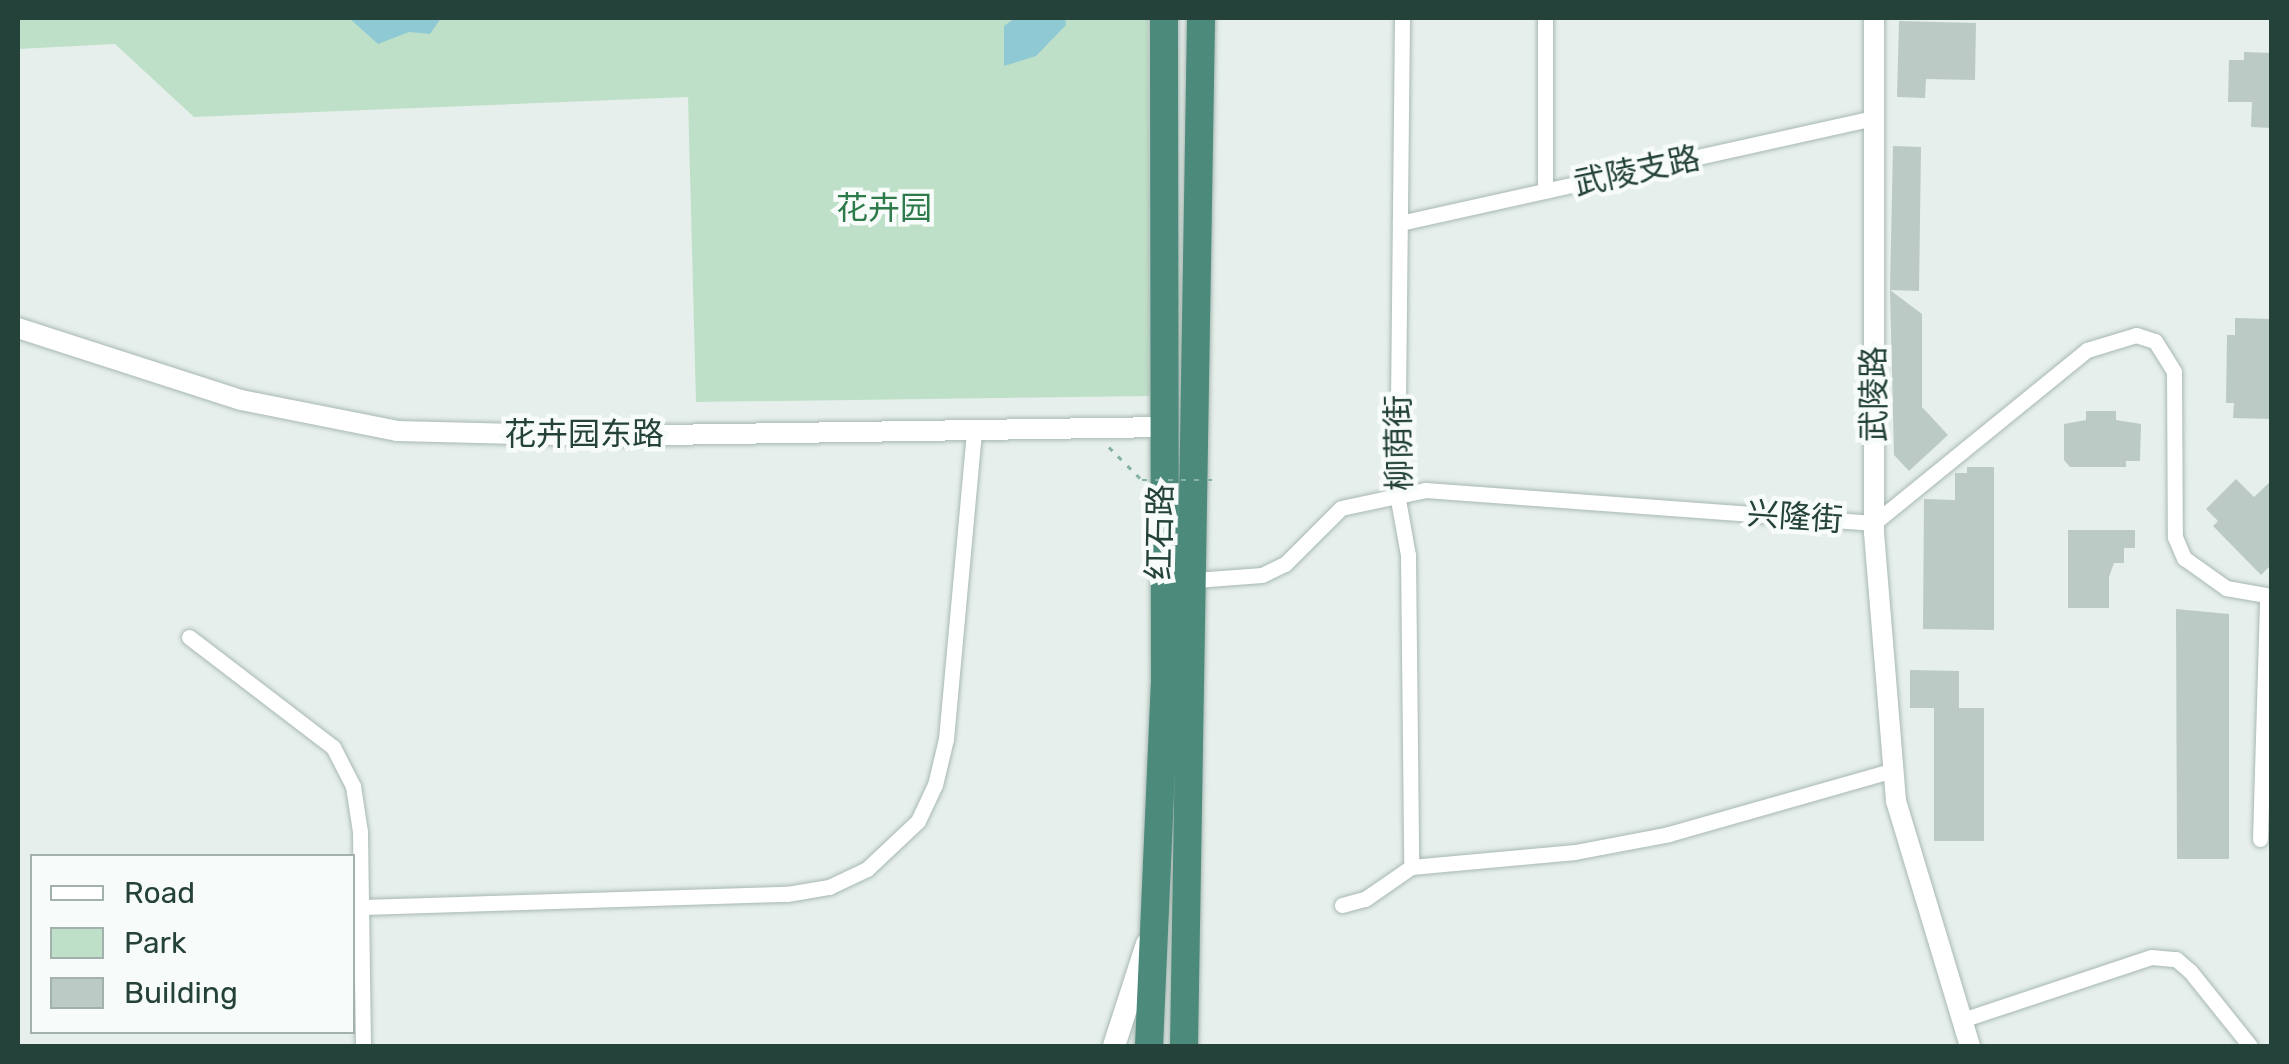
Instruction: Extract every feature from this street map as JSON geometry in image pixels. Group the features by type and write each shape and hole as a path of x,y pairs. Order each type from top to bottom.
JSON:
{"highway":[{"name":"红石路","path":"1149,1046 1165,686 1164,18"},
{"name":"红石路","path":"1184,1046 1202,18"}],"main road":[{"name":"红石路","path":"1114,1046 1154,922"}],"street":[{"name":"柳荫街","path":"1402,18 1397,494 1408,554 1411,867"},
{"path":"1545,191 1546,18"},
{"name":"武陵路","path":"1874,18 1874,523 1896,801 1970,1046"},
{"name":"武陵支路","path":"1400,223 1874,118"},
{"name":"花卉园东路","path":"18,328 242,400 397,430 599,436 1166,426"},
{"name":"兴隆街","path":"1194,580 1262,575 1285,564 1341,508 1426,490 1874,523 2087,350 2136,336 2155,340 2174,372 2174,537 2184,558 2226,588 2269,596"},
{"path":"363,907 787,894 829,887 867,869 918,820 936,786 946,739 974,430"},
{"path":"2260,838 2269,596"},
{"path":"189,637 333,747 353,786 363,907 363,1046"},
{"path":"1342,905 1365,898 1411,867 1575,852 1669,834 1894,770"},
{"path":"1962,1020 2151,957 2176,959 2250,1046"}],"path":[{"path":"1109,447 1142,480 1216,480"}],"green space":[{"name":"花卉园","path":"18,18 1148,18 1150,396 696,402 688,97 194,117 115,44 18,49"}],"water":[{"path":"349,18 441,18 430,34 409,32 378,44"},
{"path":"1015,18 1065,18 1066,25 1036,56 1004,66 1004,26"}],"building":[{"path":"1899,21 1976,23 1975,80 1926,79 1925,98 1897,97"},
{"path":"2244,52 2272,53 2272,128 2251,127 2252,102 2228,102 2229,60 2244,60"},
{"path":"1893,146 1921,147 1919,291 1890,290"},
{"path":"1890,290 1922,314 1922,407 1948,435 1909,471 1894,455"},
{"path":"2235,318 2272,319 2272,419 2233,418 2234,403 2226,403 2227,335 2235,335"},
{"path":"2086,411 2116,411 2116,420 2141,424 2140,461 2126,461 2126,467 2070,467 2064,460 2064,424 2086,420"},
{"path":"1967,467 1994,467 1994,630 1923,629 1924,499 1955,500 1955,473 1967,473"},
{"path":"2236,479 2254,497 2272,480 2272,564 2261,575 2213,526 2218,521 2206,509"},
{"path":"2068,530 2135,530 2135,548 2124,548 2124,563 2114,563 2109,577 2109,608 2068,608"},
{"path":"2176,609 2229,614 2229,859 2177,859"},
{"path":"1910,670 1959,671 1959,708 1984,708 1984,841 1934,841 1934,708 1910,708"}]}
